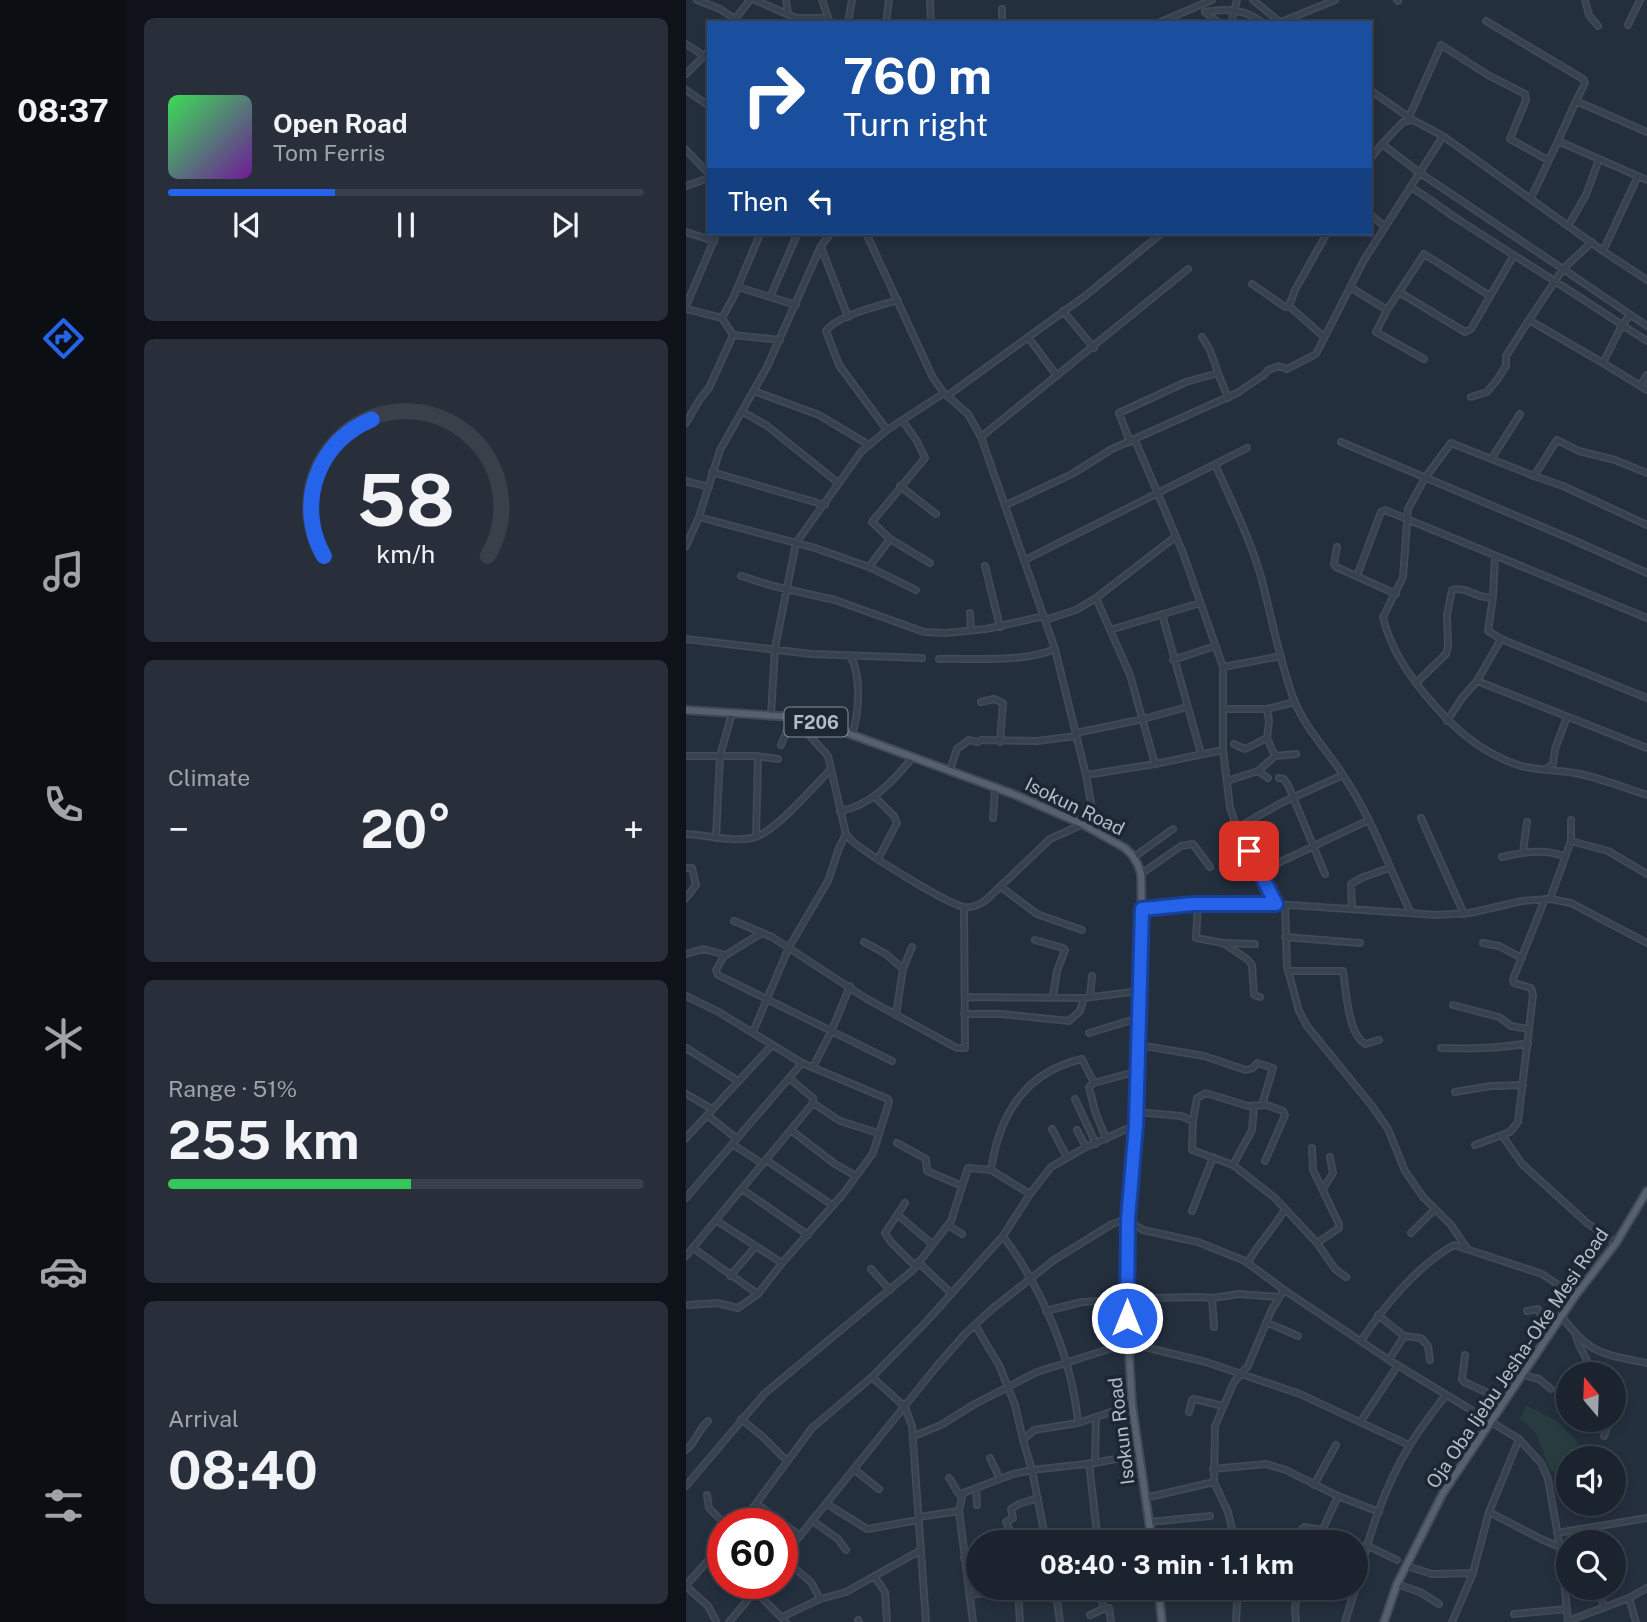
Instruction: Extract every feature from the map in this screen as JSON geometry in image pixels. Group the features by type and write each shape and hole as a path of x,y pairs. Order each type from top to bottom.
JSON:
{"main road":[{"name":"F206","path":"686,710 792,717 820,723 944,768"},
{"name":"Isokun Road","path":"944,768 1096,831 1125,848 1134,858 1141,874 1139,1045 1126,1299 1132,1405 1150,1530"},
{"name":"Oja Oba Ijebu Jesha-Oke Mesi Road","path":"1384,1622 1397,1584 1443,1493 1489,1420 1644,1201 1647,1191"},
{"path":"1159,1600 1162,1622"}],"street":[{"path":"696,0 720,9 734,21 750,0"},
{"path":"755,0 788,15 829,21 822,0"},
{"path":"786,0 788,15"},
{"path":"848,21 852,0"},
{"path":"886,21 889,0"},
{"path":"930,0 930,21"},
{"path":"1163,21 1212,0"},
{"path":"1232,21 1237,0"},
{"path":"1253,0 1280,21"},
{"path":"1283,21 1335,0"},
{"path":"1585,0 1589,15 1598,26"},
{"path":"1628,25 1640,0"},
{"path":"1002,9 1002,21"},
{"path":"1216,21 1205,12 1236,9 1260,21"},
{"path":"1486,21 1586,83 1531,198"},
{"path":"686,44 707,58"},
{"path":"1372,156 1401,124 1411,118 1441,45 1488,75 1524,93 1526,100 1510,139 1548,160"},
{"path":"686,74 707,52"},
{"path":"686,90 707,105"},
{"path":"1372,91 1443,136 1645,278 1647,270"},
{"path":"1576,102 1647,132"},
{"path":"1400,110 1398,113 1401,124"},
{"path":"1006,505 1072,474 1096,458 1227,398 1247,387 1268,370 1279,366 1287,369 1316,354 1364,260 1443,136"},
{"path":"1558,141 1647,180"},
{"path":"1382,144 1420,173 1647,326"},
{"path":"686,150 707,174"},
{"path":"1568,226 1586,195 1599,159"},
{"path":"1603,251 1638,176"},
{"path":"686,186 707,177"},
{"path":"1410,187 1647,341"},
{"path":"1372,217 1385,227"},
{"path":"686,232 714,241"},
{"path":"716,235 686,308 722,318 733,335"},
{"path":"722,318 760,235"},
{"path":"686,546 699,517 720,450 780,340 821,246 829,235"},
{"path":"867,235 927,366 946,394 968,414 981,437 1055,649 1086,775 1096,831"},
{"path":"771,715 775,648 796,543 825,505 837,482 869,444 887,430 946,394 1028,337 1085,296 1160,235"},
{"path":"1289,306 1294,290 1326,235"},
{"path":"771,295 796,237"},
{"path":"1471,397 1486,392 1497,380 1506,366 1506,356 1555,280 1592,242"},
{"path":"821,246 848,317"},
{"path":"1424,359 1376,332 1387,310 1424,254 1490,296"},
{"path":"1399,292 1465,332 1471,329 1514,255"},
{"path":"981,437 1094,348 1188,269"},
{"path":"1252,284 1275,302 1289,306 1324,337"},
{"path":"738,287 771,295 796,305"},
{"path":"1350,287 1387,310"},
{"path":"887,430 839,365 826,331 828,327 848,317 898,300"},
{"path":"1063,311 1094,348"},
{"path":"1603,363 1630,314"},
{"path":"1529,320 1647,390"},
{"path":"733,335 780,340"},
{"path":"686,423 709,388 733,335"},
{"path":"1028,337 1057,376"},
{"path":"1202,337 1210,349 1227,398"},
{"path":"1218,373 1186,382 1119,413 1158,491 1223,667 1223,750 1230,808 1237,828 1276,904"},
{"path":"1640,386 1647,375"},
{"path":"754,391 819,415 869,444"},
{"path":"743,412 765,425 837,482"},
{"path":"1492,458 1520,414"},
{"path":"901,420 925,457 872,522 890,539 930,563"},
{"path":"1534,476 1557,440 1647,473"},
{"path":"1341,442 1647,573"},
{"path":"1647,525 1563,486 1451,443 1425,478 1408,509 1403,577 1383,620 1393,645 1416,683 1447,721 1494,755 1523,766 1588,776 1647,795"},
{"path":"1025,560 1247,448"},
{"path":"1215,464 1261,575 1280,656 1295,702 1369,820 1411,913"},
{"path":"712,472 825,505"},
{"path":"686,481 709,486"},
{"path":"900,486 936,513"},
{"path":"1357,576 1381,512 1385,510 1647,618"},
{"path":"699,517 796,543 869,567 916,590"},
{"path":"741,576 835,600 923,631 946,633 1000,627 1076,610 1096,598 1175,537"},
{"path":"869,567 890,539"},
{"path":"1337,547 1335,566 1396,594"},
{"path":"1495,556 1488,631 1501,639 1647,698"},
{"path":"985,566 1000,627"},
{"path":"1416,683 1446,654 1447,615 1452,590 1461,588 1486,598 1493,597"},
{"path":"1096,598 1130,675 1156,764"},
{"path":"1110,630 1200,603"},
{"path":"970,614 971,630"},
{"path":"1162,614 1201,754"},
{"path":"686,639 853,658 922,658"},
{"path":"1447,721 1477,681 1501,639"},
{"path":"1173,660 1216,646"},
{"path":"939,659 1026,656 1055,649"},
{"path":"1223,667 1280,656"},
{"path":"852,734 857,721 859,696 853,658"},
{"path":"1477,681 1647,748"},
{"path":"981,702 993,699 1003,703 1000,742"},
{"path":"1224,709 1267,709 1295,702"},
{"path":"944,768 957,749 967,741 1037,741 1187,707"},
{"path":"1267,709 1267,737 1275,756"},
{"path":"716,838 720,756 732,713"},
{"path":"781,744 792,717 828,757 846,834 860,848 964,907 978,905 1001,887 1050,839 1082,824"},
{"path":"1546,769 1553,764 1567,717"},
{"path":"1234,744 1245,749 1267,737"},
{"path":"1086,775 1223,750"},
{"path":"1227,780 1258,771 1275,756 1296,754"},
{"path":"686,756 778,759"},
{"path":"756,837 758,757"},
{"path":"841,811 853,809 874,796 899,774 913,757"},
{"path":"686,834 716,838 756,837 785,816 832,768"},
{"path":"1258,771 1268,778"},
{"path":"1237,828 1343,775"},
{"path":"1279,778 1284,779 1288,785 1325,874"},
{"path":"993,818 995,788"},
{"path":"874,796 894,816 897,823 878,859"},
{"path":"1422,818 1464,914"},
{"path":"1261,871 1369,820"},
{"path":"1475,1145 1510,1132 1518,1122 1533,991 1513,981 1527,939 1571,841 1571,820"},
{"path":"1523,852 1527,821"},
{"path":"1134,858 1173,830"},
{"path":"753,1032 789,947 828,881 846,834"},
{"path":"1571,841 1608,851 1647,874"},
{"path":"1141,874 1183,845 1193,845 1210,867"},
{"path":"1502,857 1523,852 1556,853 1565,857"},
{"path":"686,868 692,868 696,885 686,898"},
{"path":"1352,909 1351,884 1389,868"},
{"path":"1001,887 1037,914 1082,930"},
{"path":"1142,909 1198,904 1276,904 1464,914 1522,901 1547,899 1571,903 1647,943"},
{"path":"1198,904 1196,938 1223,943 1255,944"},
{"path":"1285,905 1284,937 1288,971 1307,1026 1372,1105 1388,1129 1405,1171 1451,1225 1465,1247"},
{"path":"734,921 768,934 867,999 957,1048 965,1048 964,907"},
{"path":"761,933 724,956 716,970 718,975 892,1061"},
{"path":"1284,937 1360,943"},
{"path":"1035,940 1063,947 1065,950 1056,971 1053,996"},
{"path":"864,942 886,954 902,969"},
{"path":"1223,943 1252,965 1254,995 1260,998"},
{"path":"1483,943 1499,946 1522,958"},
{"path":"896,1015 902,969 912,947"},
{"path":"686,954 709,949 724,956"},
{"path":"1288,971 1343,971 1350,1016 1359,1040 1366,1044 1379,1040"},
{"path":"964,1014 1002,1014 1069,1021 1080,1011 1087,998 1092,976"},
{"path":"813,1067 850,986"},
{"path":"965,997 1087,998 1140,991"},
{"path":"686,996 717,1011 802,1063 888,1099 889,1104 873,1153 758,1294 738,1308 717,1303 690,1305"},
{"path":"1453,1005 1499,1017 1511,1026 1529,1029"},
{"path":"1088,1033 1139,1018"},
{"path":"1441,1048 1510,1047 1528,1043"},
{"path":"686,1138 772,1045"},
{"path":"1139,1045 1204,1056 1245,1070 1253,1068 1257,1063 1273,1068 1262,1105"},
{"path":"686,1048 738,1081"},
{"path":"992,1170 995,1144 1008,1115 1026,1089 1040,1077 1082,1059 1094,1083"},
{"path":"686,1198 802,1063"},
{"path":"1106,1139 1089,1090 1094,1083 1138,1071"},
{"path":"686,1256 813,1103 808,1092 789,1079"},
{"path":"1455,1092 1491,1086 1523,1085"},
{"path":"686,1094 712,1109"},
{"path":"1265,1161 1284,1115 1283,1111 1262,1105 1248,1106 1202,1094 1198,1098 1193,1121 1192,1150 1233,1165 1263,1187 1317,1243 1335,1269 1346,1277"},
{"path":"1075,1099 1096,1144"},
{"path":"813,1103 840,1121 878,1133"},
{"path":"1233,1165 1252,1130 1254,1106"},
{"path":"1136,1112 1177,1115 1193,1121"},
{"path":"707,1115 736,1139"},
{"path":"754,1508 786,1460 812,1428 872,1377 926,1322 1003,1236 1051,1167 1086,1147 1136,1125"},
{"path":"1052,1129 1067,1157"},
{"path":"1077,1130 1086,1147"},
{"path":"792,1131 835,1164 856,1176"},
{"path":"1502,1135 1522,1164 1587,1223 1615,1243"},
{"path":"897,1143 926,1159 928,1171 962,1186"},
{"path":"732,1144 832,1205"},
{"path":"1312,1148 1313,1170 1339,1221 1339,1228 1317,1243"},
{"path":"1192,1211 1213,1157"},
{"path":"1323,1190 1333,1173 1330,1157"},
{"path":"686,1486 764,1394 890,1290 917,1264 953,1218 968,1168 992,1170 1030,1194"},
{"path":"743,1189 808,1235"},
{"path":"905,1203 886,1231 887,1237 951,1293"},
{"path":"1248,1262 1262,1238 1276,1226 1286,1209"},
{"path":"1411,1233 1435,1209"},
{"path":"898,1215 932,1244"},
{"path":"717,1220 782,1263"},
{"path":"798,1538 944,1357 975,1325 1054,1260 1112,1224 1128,1220 1143,1230 1198,1242 1248,1262 1284,1290 1389,1360 1519,1439 1541,1463 1548,1479 1556,1530"},
{"path":"948,1225 962,1234"},
{"path":"1128,1235 1143,1230"},
{"path":"1003,1236 1031,1278 1068,1362 1075,1391 1078,1423"},
{"path":"1361,1341 1378,1315 1435,1256 1454,1245 1542,1274 1575,1296"},
{"path":"730,1276 756,1246"},
{"path":"693,1248 758,1294"},
{"path":"871,1269 890,1290"},
{"path":"1232,1530 1228,1513 1214,1482 1215,1426 1240,1375 1248,1366 1266,1322 1284,1290"},
{"path":"1045,1311 1082,1303 1126,1299 1212,1298 1239,1294 1279,1297"},
{"path":"1212,1298 1214,1326"},
{"path":"1527,1311 1538,1309 1543,1320 1555,1326"},
{"path":"1378,1315 1404,1336 1416,1336 1426,1343 1430,1360"},
{"path":"1562,1317 1592,1349 1609,1356 1647,1363"},
{"path":"1266,1322 1298,1336"},
{"path":"975,1325 1009,1387 1032,1470 1044,1530"},
{"path":"1576,1335 1587,1362"},
{"path":"1389,1360 1404,1336"},
{"path":"914,1436 941,1425 1037,1372 1128,1343 1180,1355 1300,1394 1409,1445"},
{"path":"1465,1355 1462,1379 1464,1382 1504,1400"},
{"path":"1361,1421 1398,1365"},
{"path":"1522,1375 1539,1379 1551,1389"},
{"path":"872,1377 905,1407 914,1436 926,1622"},
{"path":"1368,1540 1409,1445 1445,1396"},
{"path":"1189,1412 1193,1400 1223,1406"},
{"path":"1023,1440 1034,1430 1078,1423 1132,1405"},
{"path":"1096,1417 1092,1463 1097,1530"},
{"path":"741,1419 786,1460"},
{"path":"686,1450 694,1443 697,1434 708,1421"},
{"path":"1604,1436 1606,1432"},
{"path":"1452,1622 1473,1573 1489,1512 1519,1439"},
{"path":"1314,1485 1336,1445"},
{"path":"961,1496 1000,1479 1032,1470 1140,1454"},
{"path":"990,1458 1000,1479"},
{"path":"1213,1469 1266,1464 1286,1470 1379,1513"},
{"path":"855,1470 879,1489"},
{"path":"949,1478 953,1489 961,1496"},
{"path":"1144,1498 1214,1482"},
{"path":"976,1488 977,1505"},
{"path":"707,1495 709,1508"},
{"path":"961,1496 959,1511 966,1573"},
{"path":"1302,1530 1304,1527 1322,1530 1338,1496"},
{"path":"1010,1530 1006,1522 1013,1517 1011,1509 1038,1498"},
{"path":"757,1504 800,1536"},
{"path":"827,1504 867,1529 959,1511"},
{"path":"1489,1512 1556,1545"},
{"path":"1149,1522 1210,1516"},
{"path":"1576,1530 1647,1518"},
{"path":"813,1521 838,1539 846,1550"},
{"path":"1368,1546 1397,1560"},
{"path":"763,1599 784,1620 820,1599 846,1592 921,1550"},
{"path":"707,1561 686,1585 708,1606 716,1620"},
{"path":"1407,1566 1432,1574 1473,1573"},
{"path":"798,1571 811,1582 820,1599"},
{"path":"874,1576 885,1592 887,1622"},
{"path":"1397,1584 1420,1592 1439,1604"},
{"path":"1566,1600 1568,1622 1647,1588"},
{"path":"1629,1598 1636,1622"},
{"path":"729,1622 748,1599"},
{"path":"970,1600 973,1622"},
{"path":"1019,1600 1020,1622"},
{"path":"1057,1600 1060,1622"},
{"path":"1102,1600 1103,1609"},
{"path":"1236,1622 1238,1600"},
{"path":"1296,1622 1297,1600"},
{"path":"1345,1622 1352,1600"},
{"path":"1602,1600 1604,1608"},
{"path":"1090,1615 1109,1608 1111,1621"},
{"path":"1514,1614 1567,1609"}],"green space":[{"path":"1526,1405 1556,1421 1556,1432 1568,1432 1577,1442 1577,1446 1556,1446 1556,1472 1550,1471 1537,1435 1520,1418"}],"route":[{"path":"1127,1318 1128,1219 1136,1125 1142,909 1193,904 1276,904 1249,851"}]}
